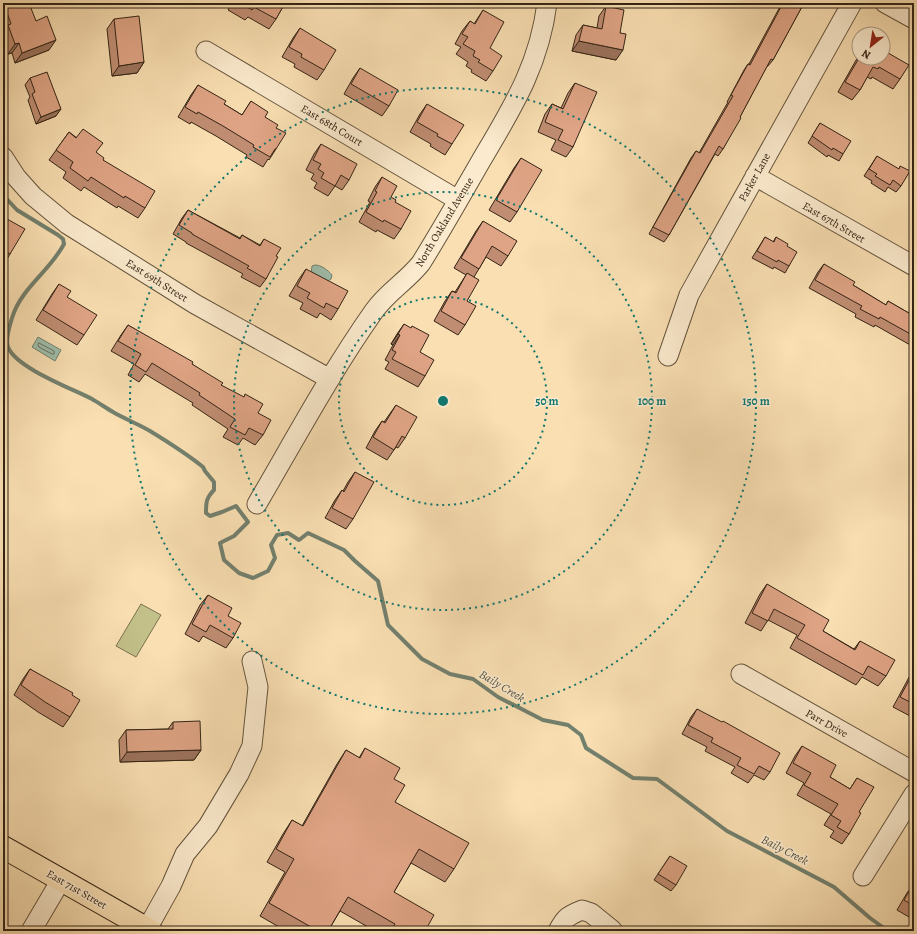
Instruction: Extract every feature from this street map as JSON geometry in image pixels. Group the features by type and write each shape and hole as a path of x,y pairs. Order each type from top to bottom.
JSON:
{"main road":[{"name":"East 71st Street","path":"3,846 149,930"}],"street":[{"name":"North Oakland Avenue","path":"256,504 330,379 379,304 421,263 514,104 528,76 541,39 547,3"},
{"name":"Parker Lane","path":"668,356 689,295 852,3"},
{"path":"885,3 914,19"},
{"name":"East 68th Court","path":"206,51 458,200"},
{"name":"East 69th Street","path":"3,157 16,177 33,196 67,224 195,304 330,379"},
{"name":"East 67th Street","path":"755,176 914,266"},
{"path":"149,930 185,854 208,826 239,774 252,746 258,687 252,661"},
{"name":"Parr Drive","path":"741,674 914,772"},
{"path":"863,876 914,794"},
{"path":"31,931 61,880"},
{"path":"558,931 564,919 582,910 591,913 612,930"}],"shaded area":[{"path":"141,604 161,615 136,657 116,646"}],"water":[{"path":"315,265 328,271 332,275 331,279 328,281 311,273 312,266"},
{"path":"38,337 61,350 55,361 32,347"}],"building":[{"path":"29,3 36,21 47,16 56,40 22,53 19,43 15,44 8,25 11,24 4,4"},
{"path":"241,3 285,3 276,19 254,7 252,10"},
{"path":"783,3 804,3 773,60 771,59 740,117 741,118 723,149 719,146 669,235 653,227 696,151 700,153 733,96 731,95 748,64 750,65"},
{"path":"606,6 624,10 620,33 626,34 623,50 579,41 583,25 602,29"},
{"path":"483,10 504,22 490,48 502,56 493,71 478,62 480,60 473,56 475,51 463,44 468,37 462,34 470,21 475,24"},
{"path":"139,16 144,62 119,66 114,19"},
{"path":"300,28 336,50 324,70 301,57 302,54 289,47"},
{"path":"891,55 909,65 900,79 879,67 878,69 873,67 860,90 845,82 854,66 891,66"},
{"path":"360,68 398,90 389,106 351,84"},
{"path":"47,72 61,109 41,117 32,94 35,92 30,78"},
{"path":"575,83 597,92 573,147 558,140 563,130 545,122 552,104 563,109"},
{"path":"198,85 226,101 224,104 242,115 251,101 268,112 265,117 278,125 276,128 286,133 270,157 253,147 254,145 223,126 198,112 197,114 185,107"},
{"path":"427,104 464,125 452,144 437,136 438,134 417,122"},
{"path":"820,123 851,141 843,154 833,148 832,150 812,136"},
{"path":"83,129 103,143 96,152 104,158 103,160 155,191 145,208 125,196 124,198 91,177 88,181 70,168 73,162 56,150 69,132 76,138"},
{"path":"321,144 357,164 349,180 341,175 335,186 321,178 324,173 318,169 321,164 313,160"},
{"path":"877,156 899,169 900,166 910,171 901,186 893,180 890,185 875,176 877,174 869,169"},
{"path":"521,158 542,170 517,212 496,200"},
{"path":"382,177 397,186 391,197 396,200 395,202 411,211 401,229 384,220 383,222 366,212 377,192 375,191"},
{"path":"188,210 240,239 242,235 260,246 264,239 281,248 276,256 278,257 266,279 247,268 249,266 179,225"},
{"path":"7,219 25,229 10,254 4,250 3,251 3,227"},
{"path":"483,221 517,241 508,256 492,246 479,269 461,258"},
{"path":"765,237 774,242 776,237 788,244 787,246 797,252 789,266 778,260 777,262 757,251"},
{"path":"824,264 855,282 853,285 886,305 888,301 914,316 914,336 880,317 879,319 860,309 862,306 815,280"},
{"path":"306,269 348,291 338,309 326,303 324,308 307,298 310,293 297,286"},
{"path":"467,273 479,280 467,301 476,306 465,325 441,311 452,291 456,293"},
{"path":"59,284 71,291 67,297 97,315 84,335 43,310"},
{"path":"404,324 411,328 412,326 429,335 420,352 434,360 425,376 392,359 396,352 392,350 400,335 398,334"},
{"path":"128,325 193,362 192,364 223,383 221,385 244,397 245,394 263,404 258,413 271,420 263,435 249,428 245,435 230,427 235,419 199,395 200,393 152,363 146,372 135,365 141,354 118,341"},
{"path":"396,405 417,417 405,438 402,436 394,450 373,437 382,421 385,423"},
{"path":"355,472 374,482 353,519 332,508 342,490 344,492"},
{"path":"767,584 829,620 823,631 855,650 860,641 895,660 886,676 868,666 863,675 797,638 805,625 774,609 768,621 752,613"},
{"path":"208,595 232,608 228,616 241,623 233,638 210,625 206,632 192,624"},
{"path":"30,669 73,693 72,695 80,700 70,717 21,685"},
{"path":"914,671 914,704 900,697"},
{"path":"697,709 722,722 723,721 780,753 770,772 759,766 754,774 737,765 741,758 711,742 713,738 688,725"},
{"path":"200,721 201,750 127,752 126,730 173,729 173,722"},
{"path":"802,746 836,765 830,777 850,789 857,778 874,787 859,812 861,813 849,834 837,827 841,821 831,815 838,804 804,785 811,773 793,763"},
{"path":"365,748 400,768 394,779 405,785 395,802 469,843 454,869 419,849 394,892 434,915 425,931 391,931 395,924 348,897 328,931 318,931 269,903 294,859 276,849 292,820 303,826 346,750 360,758"},
{"path":"670,856 687,866 676,885 658,874"},
{"path":"914,883 914,906 904,900"}],"waterway":[{"name":"Baily Creek","path":"3,195 17,210 63,239 64,244 58,254 16,307 8,332 8,347 13,355 33,370 92,399 118,415 150,431 203,467 214,482 214,490 207,501 206,513 210,516 236,506 248,522 234,536 220,543 224,560 239,573 253,578 268,571 275,558 271,545 277,535 288,533 299,540 308,533 344,550 378,581 388,625 422,659 450,674 473,679 498,697 543,720 568,725 581,735 586,748 633,778 657,779 727,831 834,887 870,918 888,931"}]}
